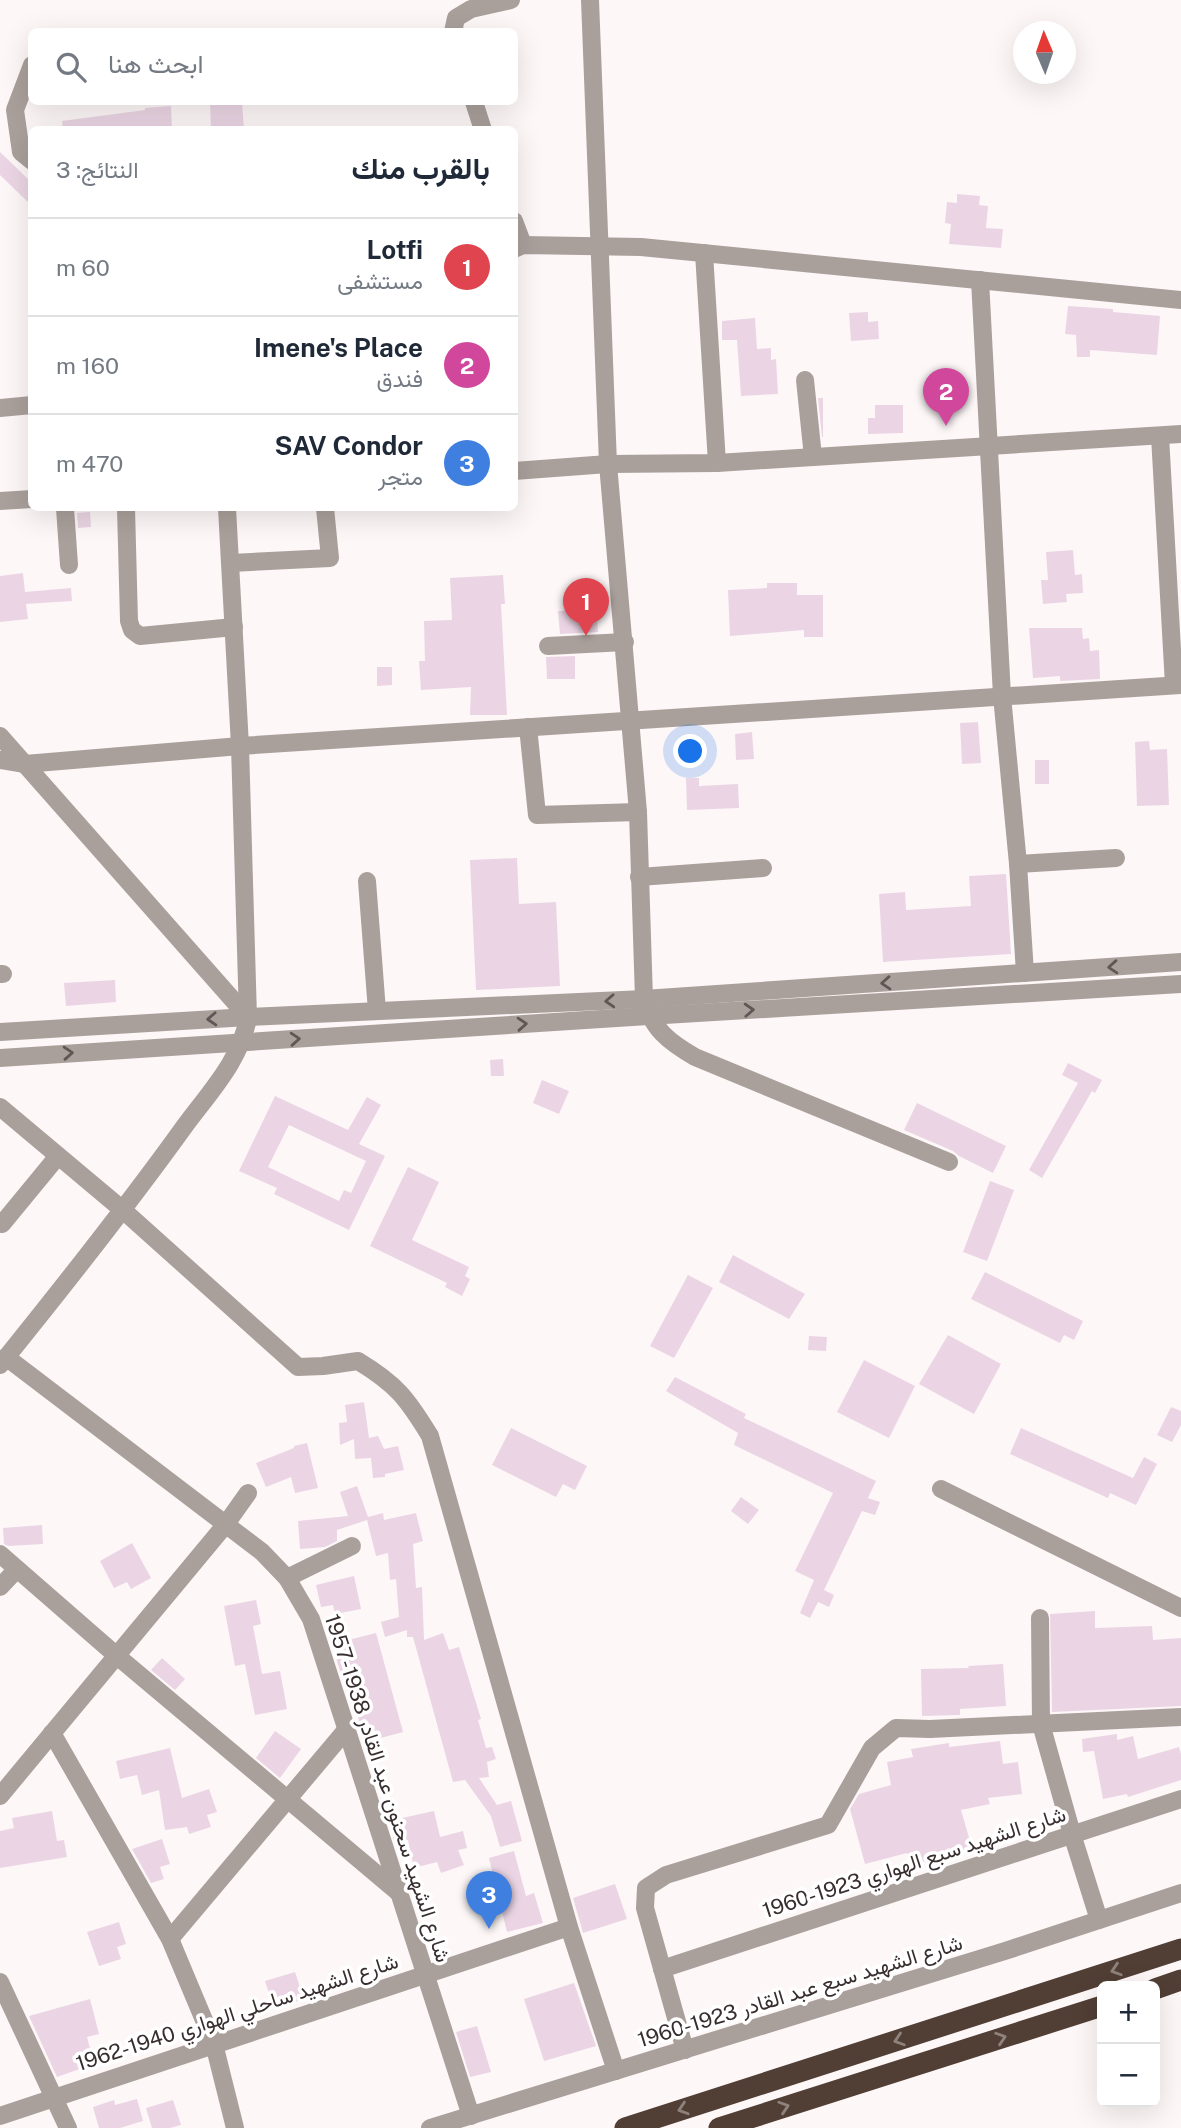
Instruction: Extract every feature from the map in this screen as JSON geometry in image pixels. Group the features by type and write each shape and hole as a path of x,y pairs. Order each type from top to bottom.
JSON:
{"highway":[{"path":"625,2128 1181,1949"},
{"path":"1160,1987 1181,1980"},
{"path":"719,2128 1097,2008"}],"street":[{"path":"454,28 456,18 471,9 511,0"},
{"path":"590,0 608,464 638,811 646,1007 670,1042 695,1057 949,1162"},
{"path":"28,76 15,110 21,152 28,158"},
{"path":"475,105 482,126"},
{"path":"519,247 641,247 1181,300"},
{"path":"704,253 717,463"},
{"path":"980,281 1002,696 1025,973"},
{"path":"805,380 813,457"},
{"path":"0,408 28,405"},
{"path":"518,471 608,464 717,463 1181,434"},
{"path":"0,761 25,764 240,746 1177,685 1160,436"},
{"path":"0,501 28,499"},
{"path":"65,511 69,565"},
{"path":"126,511 129,621 132,630 140,636 234,626"},
{"path":"3,1362 124,1211 225,1070 241,1042 247,1017 240,746 227,511"},
{"path":"231,563 330,558 325,511"},
{"path":"548,646 625,642"},
{"path":"528,727 537,815 638,811"},
{"path":"0,736 247,1017"},
{"path":"1018,864 1116,858"},
{"path":"639,877 763,868"},
{"path":"367,881 377,1011"},
{"path":"0,1058 241,1042 1025,973 1181,962"},
{"path":"0,1032 377,1011 646,1007 1181,984"},
{"path":"0,1107 124,1211 298,1367 358,1361 381,1375 409,1400 430,1436 569,1927 617,2071"},
{"path":"1,1224 58,1156"},
{"name":"شارع الشهيد سحنون عبد القادر 1938-1957","path":"3,1362 226,1524 262,1552 287,1578 311,1619 471,2116"},
{"path":"941,1489 1181,1608"},
{"path":"0,1796 226,1524 248,1493"},
{"path":"287,1578 352,1546"},
{"path":"0,1554 398,1892"},
{"path":"0,1587 17,1569"},
{"path":"1040,1618 1041,1724 1100,1920"},
{"path":"685,2050 645,1908 646,1888 666,1875 828,1825 872,1748 896,1728 930,1729 1181,1717"},
{"path":"170,1939 346,1730"},
{"path":"52,1733 170,1939 214,2044 235,2128"},
{"name":"شارع الشهيد سبع الهواري 1923-1960","path":"662,1969 1181,1799"},
{"name":"شارع الشهيد سبع عبد القادر 1923-1960","path":"430,2128 1181,1893"},
{"name":"شارع الشهيد ساحلي الهواري 1940-1962","path":"0,2116 569,1927"},
{"path":"0,1982 68,2128"}],"building":[{"path":"210,105 242,105 244,126 211,126"},
{"path":"171,106 172,126 63,126 62,121"},
{"path":"0,152 28,179 28,202 0,175"},
{"path":"957,194 980,196 979,205 988,206 986,228 1003,229 1001,248 949,244 951,224 945,223 947,202 957,203"},
{"path":"1068,306 1160,316 1157,355 1090,350 1090,357 1077,357 1076,335 1065,334"},
{"path":"868,312 868,322 878,321 879,339 851,341 849,313"},
{"path":"755,318 757,349 771,348 771,360 776,359 778,394 741,396 737,340 722,340 722,321"},
{"path":"818,398 823,398 823,437 822,437"},
{"path":"875,405 903,405 903,433 868,434 868,418 875,418"},
{"path":"90,512 91,527 78,528 77,513"},
{"path":"1073,550 1075,575 1082,574 1083,593 1066,594 1067,602 1043,604 1041,580 1048,580 1046,552"},
{"path":"23,573 25,592 71,588 72,601 26,604 28,619 0,622 0,576"},
{"path":"503,575 505,604 501,604 507,715 470,715 471,687 421,690 419,661 425,661 424,621 452,620 450,578"},
{"path":"767,583 797,583 797,595 823,595 823,637 804,637 804,630 730,636 728,590 767,588"},
{"path":"596,609 598,632 560,634 558,611"},
{"path":"1029,628 1082,628 1083,639 1089,638 1090,651 1099,650 1100,679 1060,681 1060,676 1033,678"},
{"path":"575,656 575,679 547,679 546,657"},
{"path":"377,667 392,667 392,685 377,686"},
{"path":"978,722 981,763 962,764 960,723"},
{"path":"752,732 754,759 736,760 735,734"},
{"path":"1149,741 1150,750 1167,749 1169,805 1137,806 1135,742"},
{"path":"1035,760 1049,760 1049,784 1035,784"},
{"path":"686,778 699,778 699,786 738,784 739,808 687,810"},
{"path":"517,858 519,904 556,902 560,986 476,990 470,860"},
{"path":"1006,874 1011,954 883,962 879,894 905,892 906,910 971,906 969,876"},
{"path":"115,980 116,1002 66,1006 64,983"},
{"path":"503,1059 504,1076 491,1076 490,1060"},
{"path":"1068,1063 1102,1080 1095,1093 1092,1091 1042,1178 1029,1170 1078,1083 1062,1075"},
{"path":"542,1080 569,1091 559,1114 533,1103"},
{"path":"275,1096 348,1130 367,1097 381,1105 359,1144 385,1156 349,1230 274,1194 277,1188 239,1171","holes":["289,1125 366,1161 351,1193 344,1190 339,1201 268,1167"]},
{"path":"917,1103 1006,1146 993,1173 953,1151 904,1130"},
{"path":"408,1167 439,1182 412,1240 469,1267 465,1276 470,1279 462,1296 445,1287 447,1283 370,1246"},
{"path":"990,1181 1014,1190 987,1261 963,1252"},
{"path":"733,1255 805,1294 789,1319 719,1282"},
{"path":"985,1272 1083,1321 1074,1340 1064,1335 1060,1343 971,1299"},
{"path":"688,1275 713,1288 674,1358 650,1346"},
{"path":"948,1335 1001,1364 974,1414 919,1384"},
{"path":"809,1336 827,1337 826,1351 808,1350"},
{"path":"864,1360 915,1386 889,1438 837,1412"},
{"path":"675,1377 746,1414 744,1418 876,1481 868,1498 880,1502 875,1515 862,1511 824,1590 834,1595 829,1607 818,1602 810,1618 800,1613 814,1580 795,1571 833,1493 734,1445 738,1433 666,1391"},
{"path":"364,1402 369,1438 378,1436 384,1449 398,1446 404,1470 373,1478 371,1458 355,1459 354,1439 340,1445 339,1423 347,1422 345,1405"},
{"path":"1171,1407 1181,1411 1181,1425 1172,1442 1157,1435"},
{"path":"511,1428 587,1466 575,1490 563,1484 556,1497 492,1465"},
{"path":"1021,1428 1133,1478 1144,1457 1157,1464 1136,1505 1110,1493 1108,1498 1010,1454"},
{"path":"307,1443 318,1488 295,1493 291,1477 266,1487 256,1463"},
{"path":"357,1486 368,1517 383,1513 384,1520 416,1513 423,1541 413,1544 416,1588 422,1587 424,1640 443,1633 449,1650 459,1647 481,1719 478,1720 486,1748 492,1747 496,1759 487,1762 489,1777 479,1778 497,1805 511,1801 522,1841 500,1847 491,1816 465,1780 453,1782 413,1637 407,1637 407,1630 385,1637 381,1622 399,1617 396,1579 390,1580 388,1553 376,1556 367,1520 337,1530 337,1541 325,1547 300,1549 298,1521 348,1516 340,1492"},
{"path":"741,1497 759,1510 748,1524 731,1511"},
{"path":"42,1525 43,1544 4,1544 3,1528"},
{"path":"132,1543 151,1578 131,1589 127,1582 114,1588 100,1561"},
{"path":"354,1576 361,1609 335,1614 333,1605 321,1607 316,1585"},
{"path":"256,1600 261,1624 253,1626 262,1674 280,1671 287,1709 255,1715 245,1664 235,1666 224,1606"},
{"path":"1095,1611 1095,1628 1152,1626 1153,1640 1181,1638 1181,1706 1052,1712 1050,1614"},
{"path":"376,1633 403,1732 377,1739 375,1730 362,1733 352,1692 349,1693 345,1680 343,1681 332,1644"},
{"path":"162,1658 185,1679 175,1690 151,1670"},
{"path":"1003,1664 1006,1706 960,1709 960,1715 922,1716 921,1669"},
{"path":"275,1731 301,1749 280,1778 256,1758"},
{"path":"1117,1734 1117,1740 1133,1736 1138,1759 1179,1747 1181,1780 1128,1797 1127,1794 1103,1799 1094,1751 1083,1752 1082,1739"},
{"path":"1000,1741 1003,1764 1018,1762 1022,1794 988,1798 990,1804 961,1810 972,1848 922,1862 923,1868 910,1870 907,1853 865,1864 850,1809 859,1794 891,1785 887,1762 913,1757 911,1749 949,1743 949,1747"},
{"path":"170,1748 182,1798 209,1789 217,1812 207,1815 211,1827 189,1834 187,1827 165,1830 159,1790 142,1795 137,1775 120,1779 116,1761"},
{"path":"52,1811 57,1841 64,1840 67,1857 0,1868 0,1831 14,1828 12,1818"},
{"path":"434,1811 440,1837 463,1831 467,1848 458,1850 464,1865 441,1873 437,1862 414,1868 408,1840 395,1843 391,1830 404,1827 402,1818"},
{"path":"162,1839 170,1864 160,1867 164,1879 151,1883 132,1849"},
{"path":"514,1851 526,1896 534,1893 543,1923 507,1932 489,1858"},
{"path":"615,1884 627,1919 583,1933 573,1898"},
{"path":"119,1922 126,1944 117,1947 121,1959 99,1966 87,1932"},
{"path":"295,1972 304,1999 274,2009 265,1981"},
{"path":"574,1983 596,2046 544,2061 524,1999"},
{"path":"90,1999 99,2034 87,2037 94,2064 57,2077 29,2016"},
{"path":"477,2026 491,2072 470,2077 456,2032"},
{"path":"137,2099 143,2121 120,2128 99,2128 93,2107 114,2100 115,2105"},
{"path":"173,2100 181,2125 152,2128 146,2108"}],"place":[{"name":"Imene's Place","path":"946,426"},
{"name":"Lotfi","path":"586,636"},
{"name":"SAV Condor","path":"489,1929"}]}
